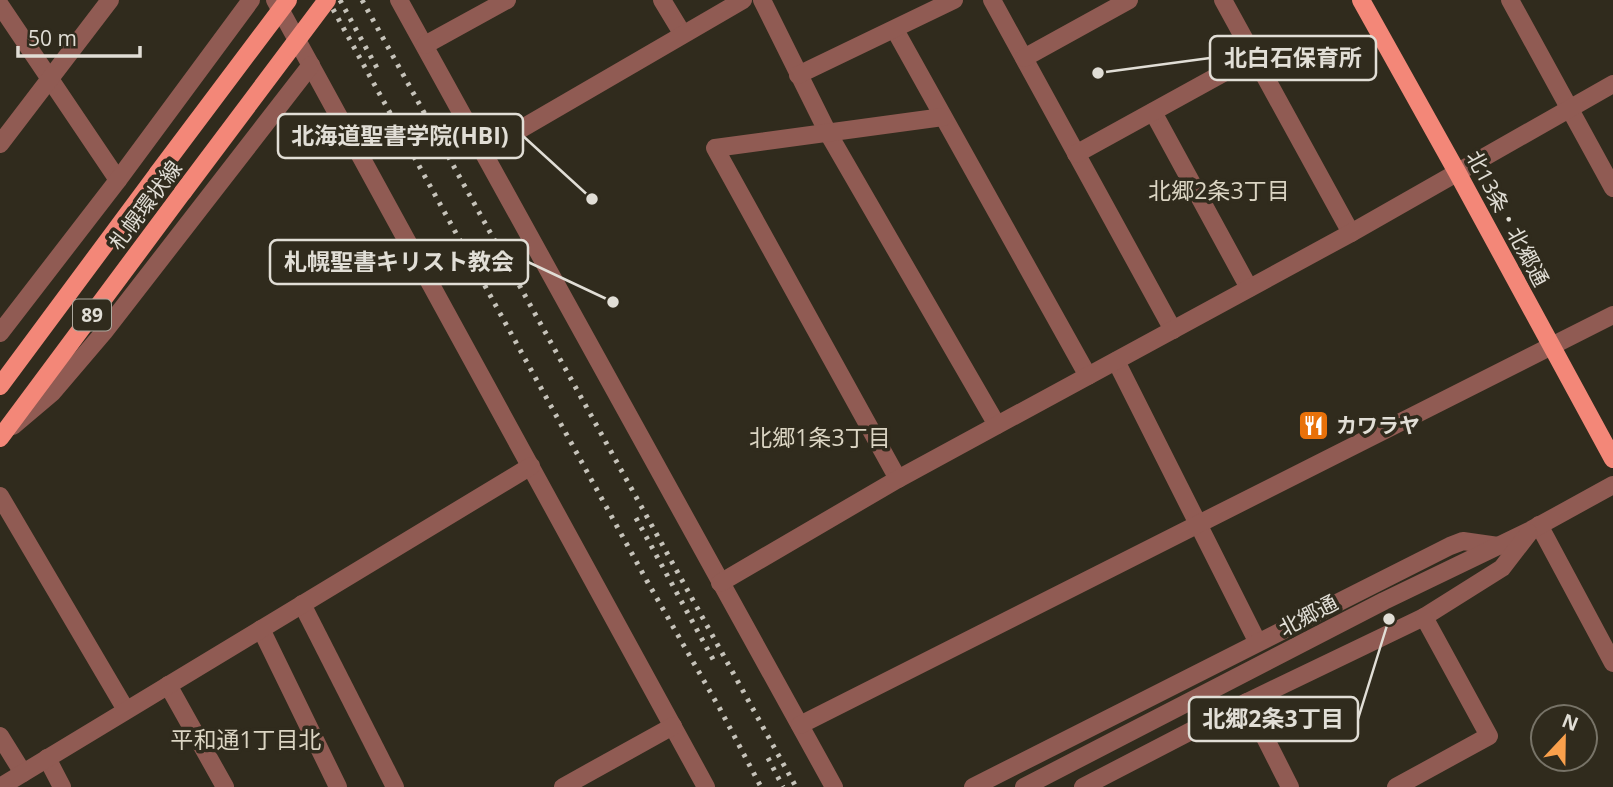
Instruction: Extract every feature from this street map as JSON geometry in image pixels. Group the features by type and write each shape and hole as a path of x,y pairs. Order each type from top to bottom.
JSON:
{"main road":[{"name":"札幌環状線","path":"0,386 288,0"},
{"name":"札幌環状線","path":"0,438 327,0"},
{"name":"北13条・北郷通","path":"1360,0 1613,459"}],"street":[{"path":"0,144 110,0"},
{"path":"0,333 118,180 251,0"},
{"path":"275,0 706,787"},
{"path":"399,0 834,787"},
{"path":"425,45 507,0"},
{"path":"662,0 682,33"},
{"path":"483,151 743,0"},
{"path":"762,0 828,133 997,425"},
{"path":"798,75 954,0"},
{"path":"992,0 1173,330"},
{"path":"1024,58 1129,0"},
{"path":"1223,0 1351,233"},
{"path":"1510,0 1613,188"},
{"path":"1,10 118,180"},
{"path":"895,30 1088,376"},
{"path":"1076,155 1254,56"},
{"path":"0,438 52,393 104,332 311,65"},
{"path":"720,583 898,479 1351,233 1613,84"},
{"path":"1153,112 1249,288"},
{"path":"898,479 715,148 943,117"},
{"path":"800,725 1613,315"},
{"path":"1116,361 1257,641"},
{"path":"0,787 531,466"},
{"name":"北郷通","path":"1024,787 1384,601 1535,528 1613,485"},
{"path":"0,496 126,710"},
{"path":"1083,787 1247,702 1424,617 1502,568 1535,528 1613,663"},
{"path":"973,787 1257,641 1450,546 1463,541 1498,546"},
{"path":"302,604 395,787"},
{"path":"1396,787 1489,736 1424,617"},
{"path":"261,629 338,787"},
{"path":"168,685 225,787"},
{"path":"1247,702 1290,787"},
{"path":"563,787 673,726"},
{"path":"0,736 23,773"},
{"path":"47,758 62,787"}],"railway":[{"path":"328,0 761,787"},
{"path":"340,0 377,68"},
{"path":"362,0 796,787"},
{"path":"636,518 715,663"},
{"path":"768,758 783,787"}],"place":[{"name":"北白石保育所","path":"1098,73"},
{"name":"北海道聖書学院(HBI)","path":"592,199"},
{"name":"札幌聖書キリスト教会","path":"613,302"},
{"name":"カワラヤ","path":"1313,425"},
{"name":"北郷2条3丁目","path":"1389,619"}],"district":[{"name":"北郷2条3丁目","path":"1219,190"},
{"name":"北郷1条3丁目","path":"820,437"},
{"name":"平和通1丁目北","path":"246,739"}]}
